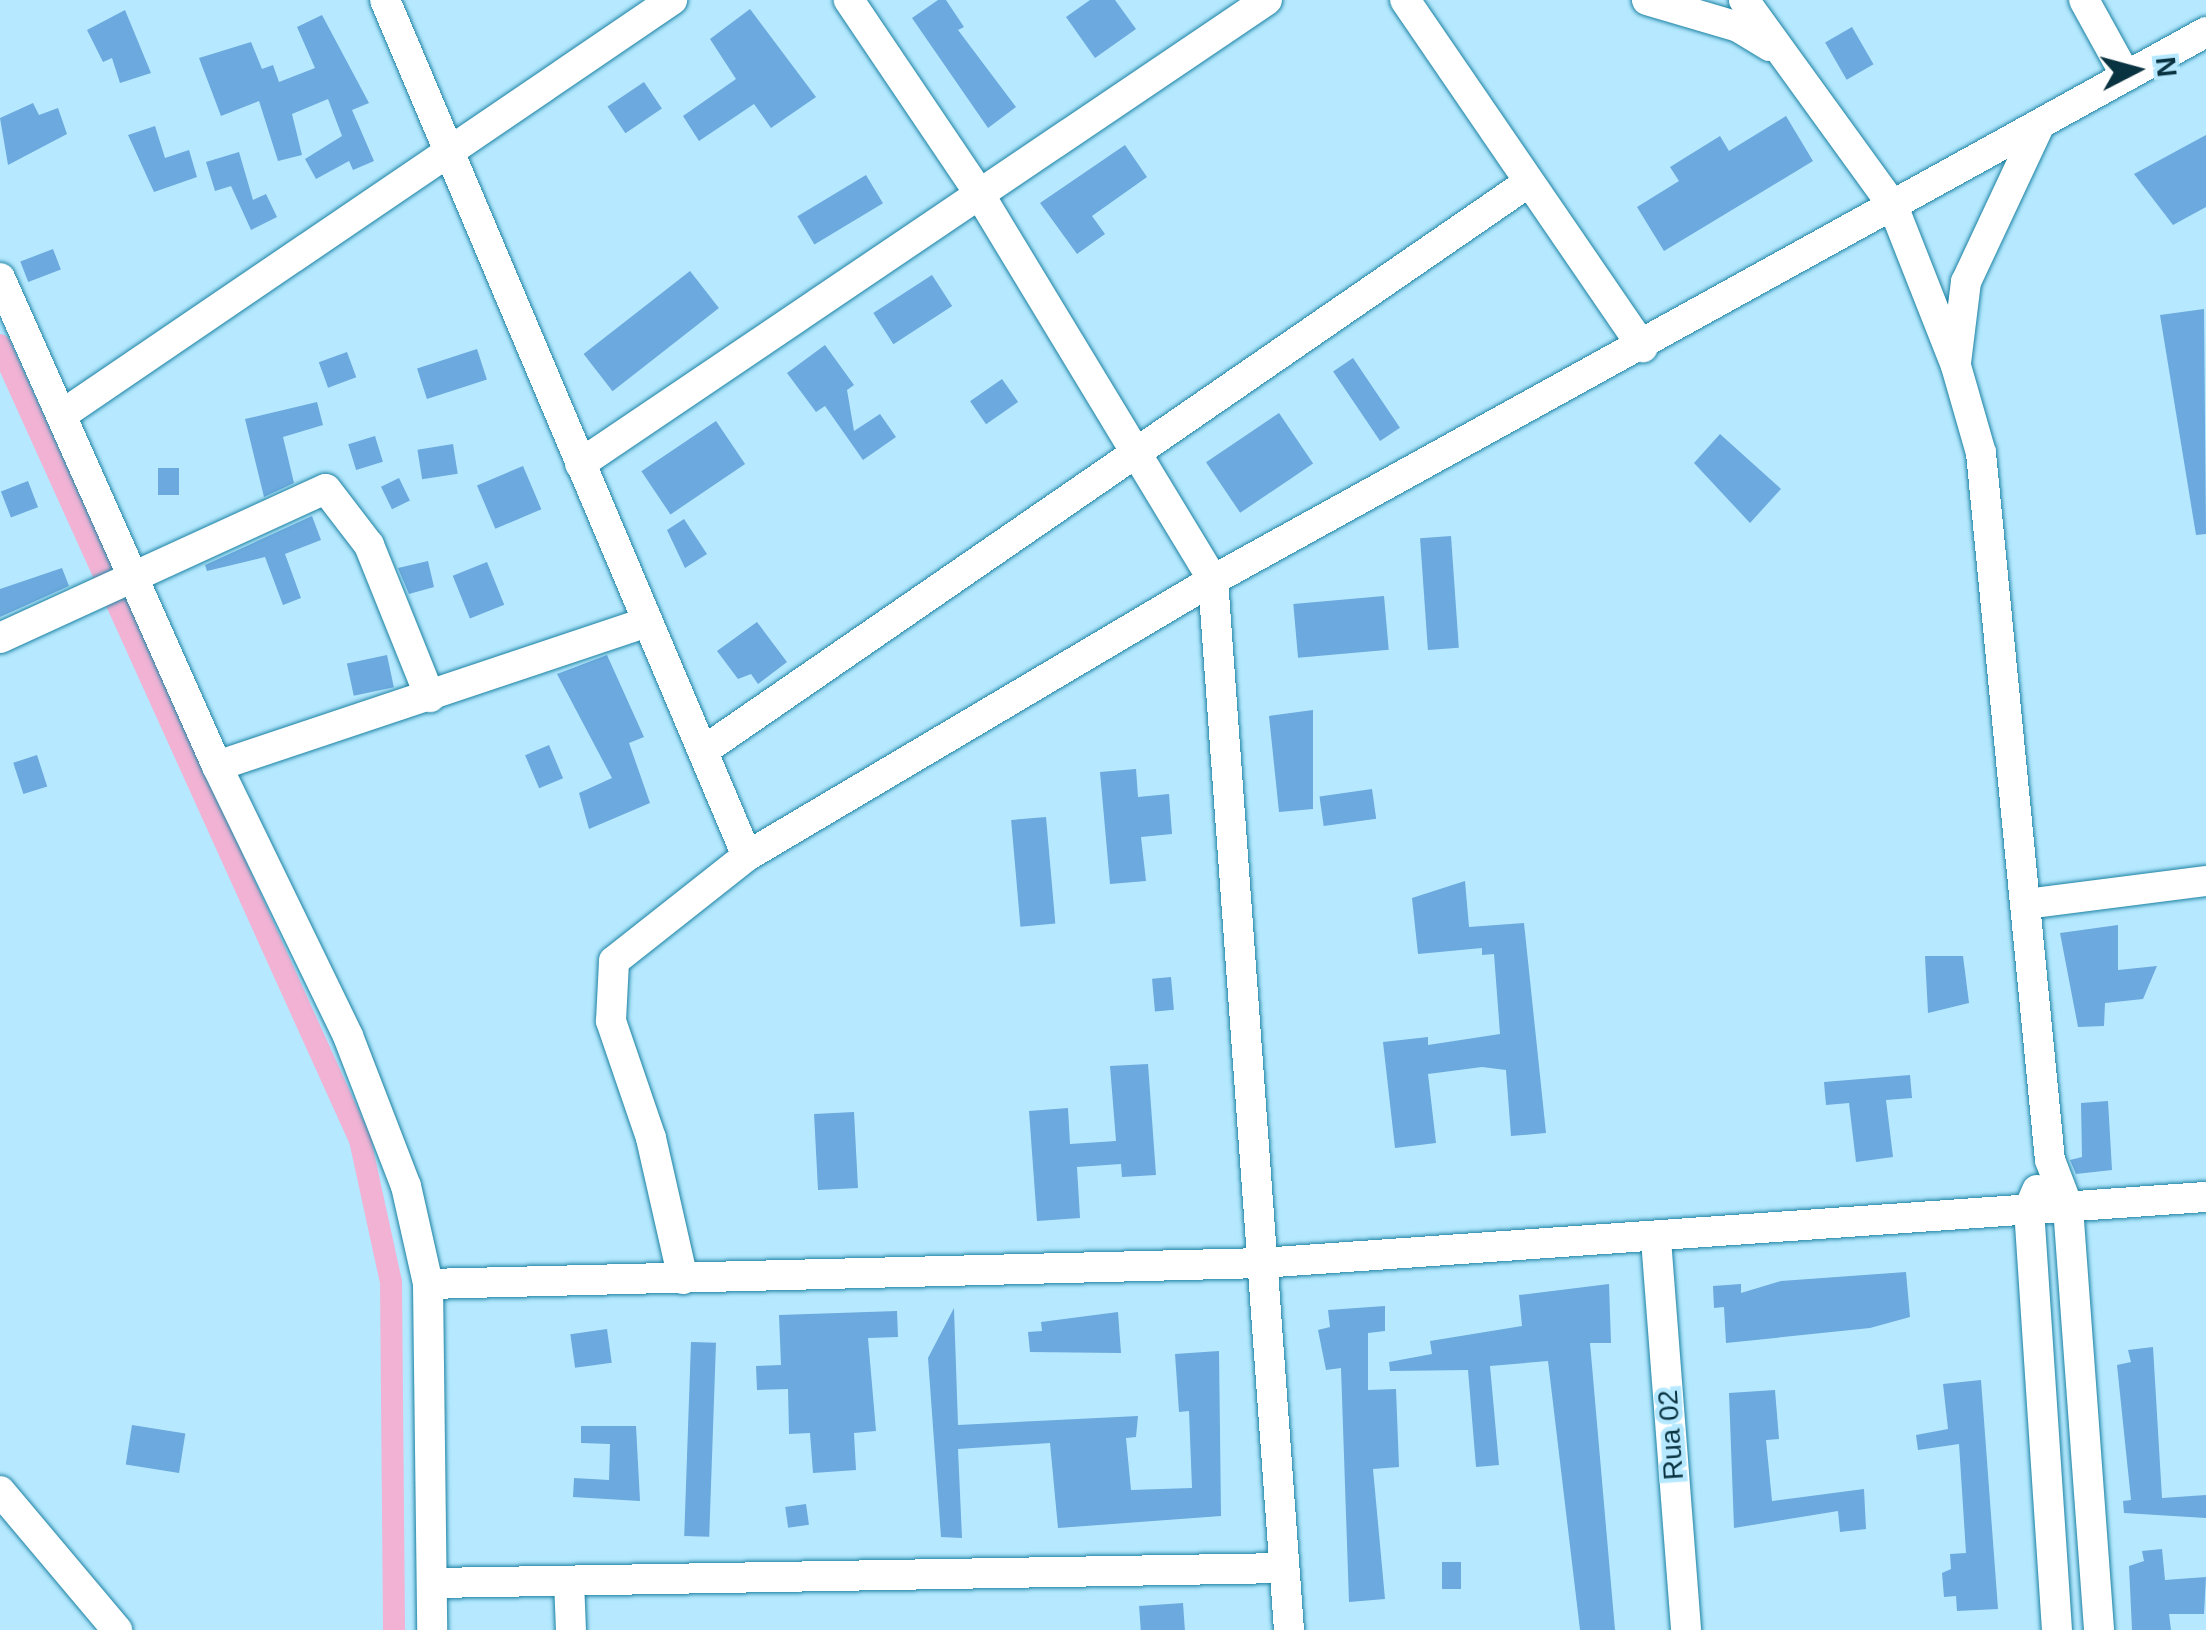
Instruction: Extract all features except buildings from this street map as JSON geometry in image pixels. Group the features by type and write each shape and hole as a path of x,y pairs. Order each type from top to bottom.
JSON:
{"street":[{"path":"385,0 747,856"},
{"path":"66,412 672,0"},
{"path":"849,0 978,193 1213,580 1289,1630"},
{"path":"580,464 1267,0"},
{"path":"1405,0 1642,346"},
{"path":"1647,0 1738,27 1779,52"},
{"path":"1744,0 1892,206 1956,366 1991,533 2050,1160 2068,1207 2099,1630"},
{"path":"2084,0 2126,76"},
{"path":"683,1279 663,1182 611,1021 608,974 628,943 747,856 1213,580 2206,32"},
{"path":"1956,366 1966,282 2040,124"},
{"path":"703,752 1137,458 1529,182"},
{"path":"0,278 66,412 217,766 348,1036 406,1186 428,1284 432,1630"},
{"path":"0,638 326,489 369,545 430,697"},
{"path":"217,766 647,622"},
{"path":"2026,904 2206,881"},
{"path":"2050,1160 2029,1209 2057,1630"},
{"path":"428,1284 1261,1263 1656,1239 2206,1197"},
{"name":"Rua 02","path":"1656,1239 1686,1630"},
{"path":"0,1491 117,1630"},
{"path":"434,1583 1283,1568"},
{"path":"569,1581 571,1630"}],"waterway":[{"path":"0,345 360,1140 391,1282 394,1630"}]}
